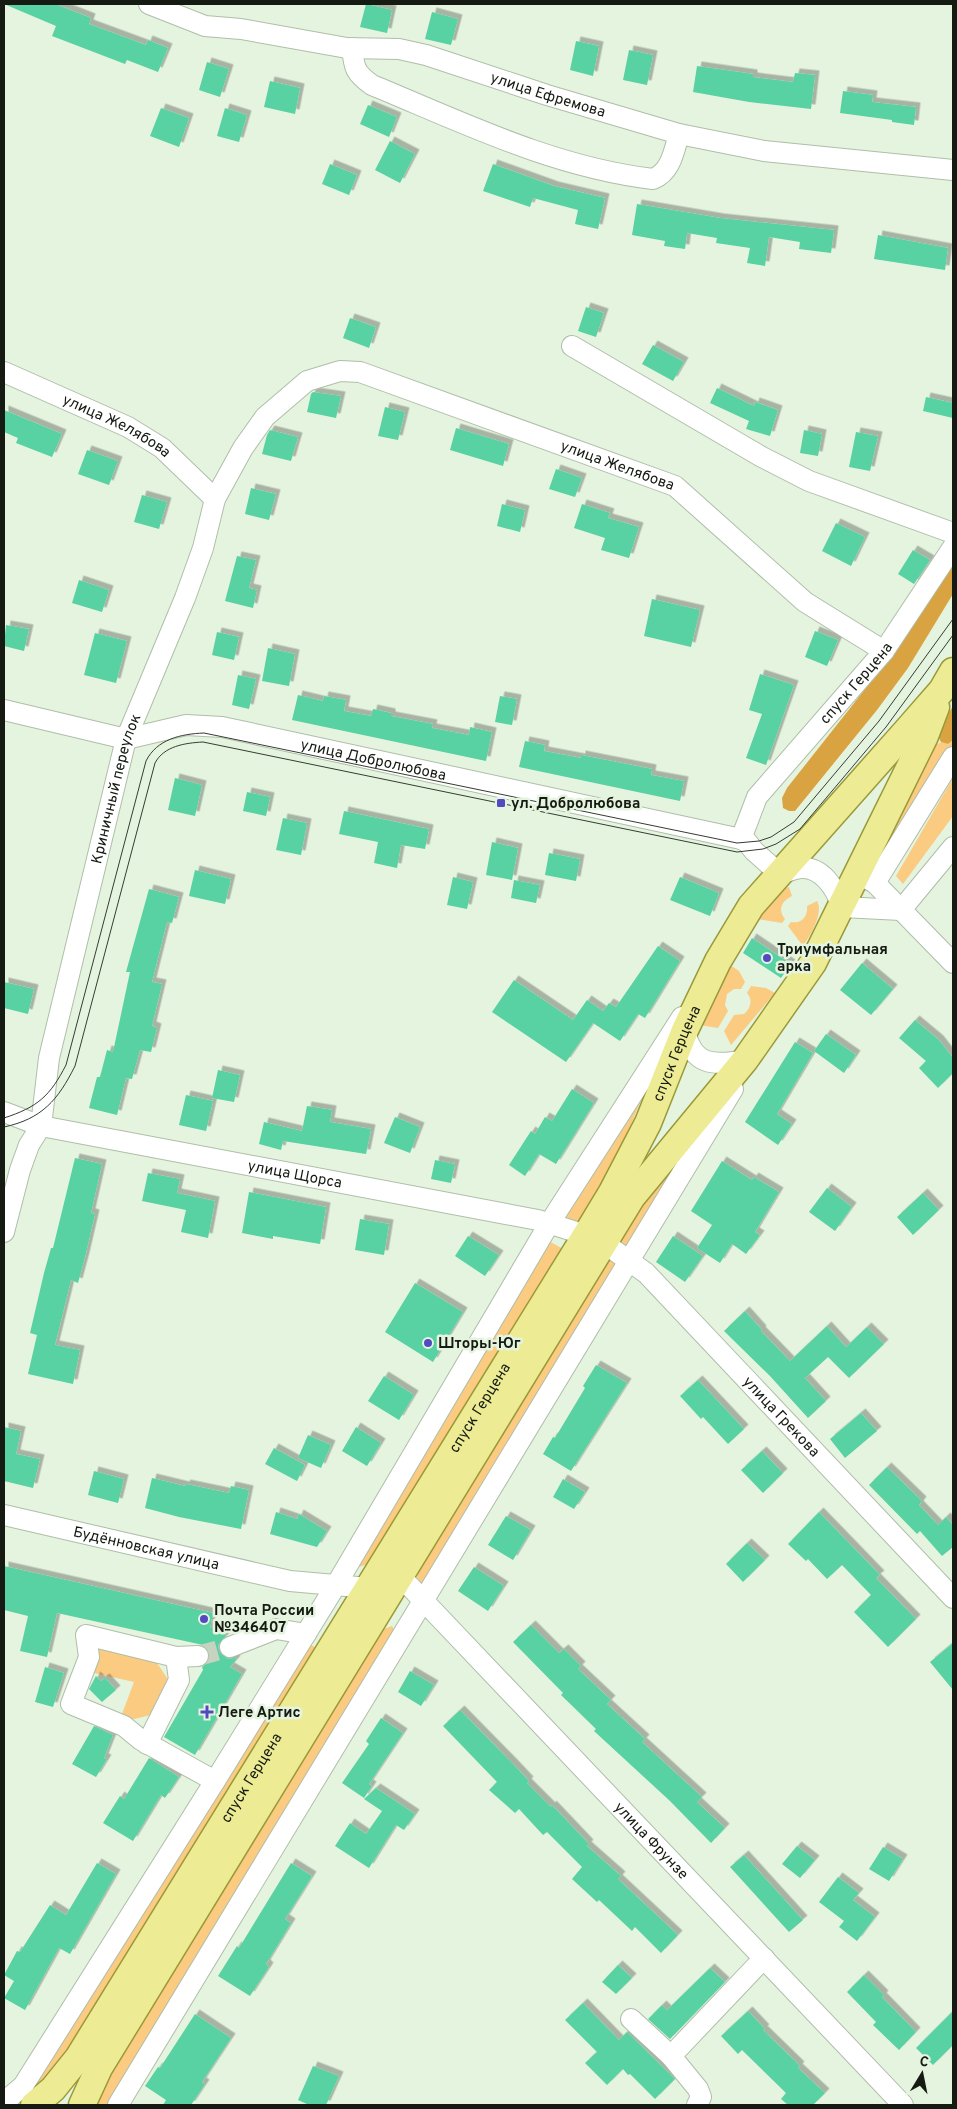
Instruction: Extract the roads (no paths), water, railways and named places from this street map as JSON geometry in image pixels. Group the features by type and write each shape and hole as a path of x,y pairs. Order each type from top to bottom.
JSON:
{"main road":[{"name":"спуск Герцена","path":"82,2105 99,2068 400,1576 595,1239 612,1192 648,1123 685,1030 718,961 752,906 948,680"},
{"name":"спуск Герцена","path":"34,2105 53,2089 78,2058 369,1588 595,1239 632,1197 744,1060 814,963 842,907 866,878 948,680"}],"street":[{"name":"улица Ефремова","path":"149,4 205,26 241,29 352,48 399,49 426,54 547,95 679,134 764,151 953,170"},
{"path":"352,48 354,66 359,76 372,85 527,150 593,169 653,180 662,176 668,166 679,134"},
{"path":"572,346 762,457 809,481 953,533"},
{"name":"улица Желябова","path":"307,381 340,371 360,372 674,486 805,602 884,651"},
{"name":"улица Желябова","path":"4,372 128,427 155,444 185,468 215,499"},
{"name":"Криничный переулок","path":"4,1232 20,1170 29,1145 40,1126 49,1058 126,739 185,598 203,548 215,499 243,448 265,417 307,381"},
{"name":"спуск Герцена","path":"741,839 757,797 884,651 953,547"},
{"name":"улица Добролюбова","path":"4,710 126,739 186,725 222,727 741,839"},
{"name":"спуск Герцена","path":"866,878 953,757"},
{"path":"741,839 748,842 754,851 780,874 801,868 822,875 837,893 842,907 901,910"},
{"path":"901,910 953,847"},
{"path":"866,878 901,910 953,963"},
{"path":"4,2102 23,2086 215,1781 336,1585 549,1224 718,961"},
{"path":"118,2105 425,1601 780,1010"},
{"path":"685,1030 689,1047 703,1060 719,1064 744,1060"},
{"name":"улица Щорса","path":"4,1112 40,1126 549,1224 595,1239"},
{"name":"улица Грекова","path":"595,1239 646,1273 953,1598"},
{"name":"Будённовская улица","path":"4,1515 290,1581 369,1588"},
{"name":"улица Фрунзе","path":"400,1576 903,2105"},
{"name":"Будённовская улица","path":"290,1581 347,1623"},
{"path":"230,1646 276,1629 306,1634"},
{"path":"198,1656 176,1657 86,1635 89,1657 71,1704 124,1726 147,1744 215,1781"},
{"path":"147,1744 179,1680 176,1657"},
{"path":"671,2056 764,1958"},
{"path":"631,2019 671,2056 698,2089 700,2098 697,2105"}],"tunnel":[{"path":"198,1656 230,1647"}],"tram line":[{"path":"4,1118 16,1114 42,1099 54,1085 66,1065 146,761 156,747 170,739 178,736 204,733 737,843 759,841 771,837 794,822 879,721 953,619"},
{"path":"4,1127 29,1119 39,1113 62,1089 75,1066 155,763 169,749 189,743 203,742 737,852 763,849 776,844 800,829 886,727 953,635"}],"place":[{"name":"ул. Добролюбова","path":"501,803"},
{"name":"Триумфальная арка","path":"767,958"},
{"name":"Шторы-Юг","path":"428,1343"},
{"name":"Почта России №346407","path":"204,1619"},
{"name":"Леге Артис","path":"207,1712"}]}
